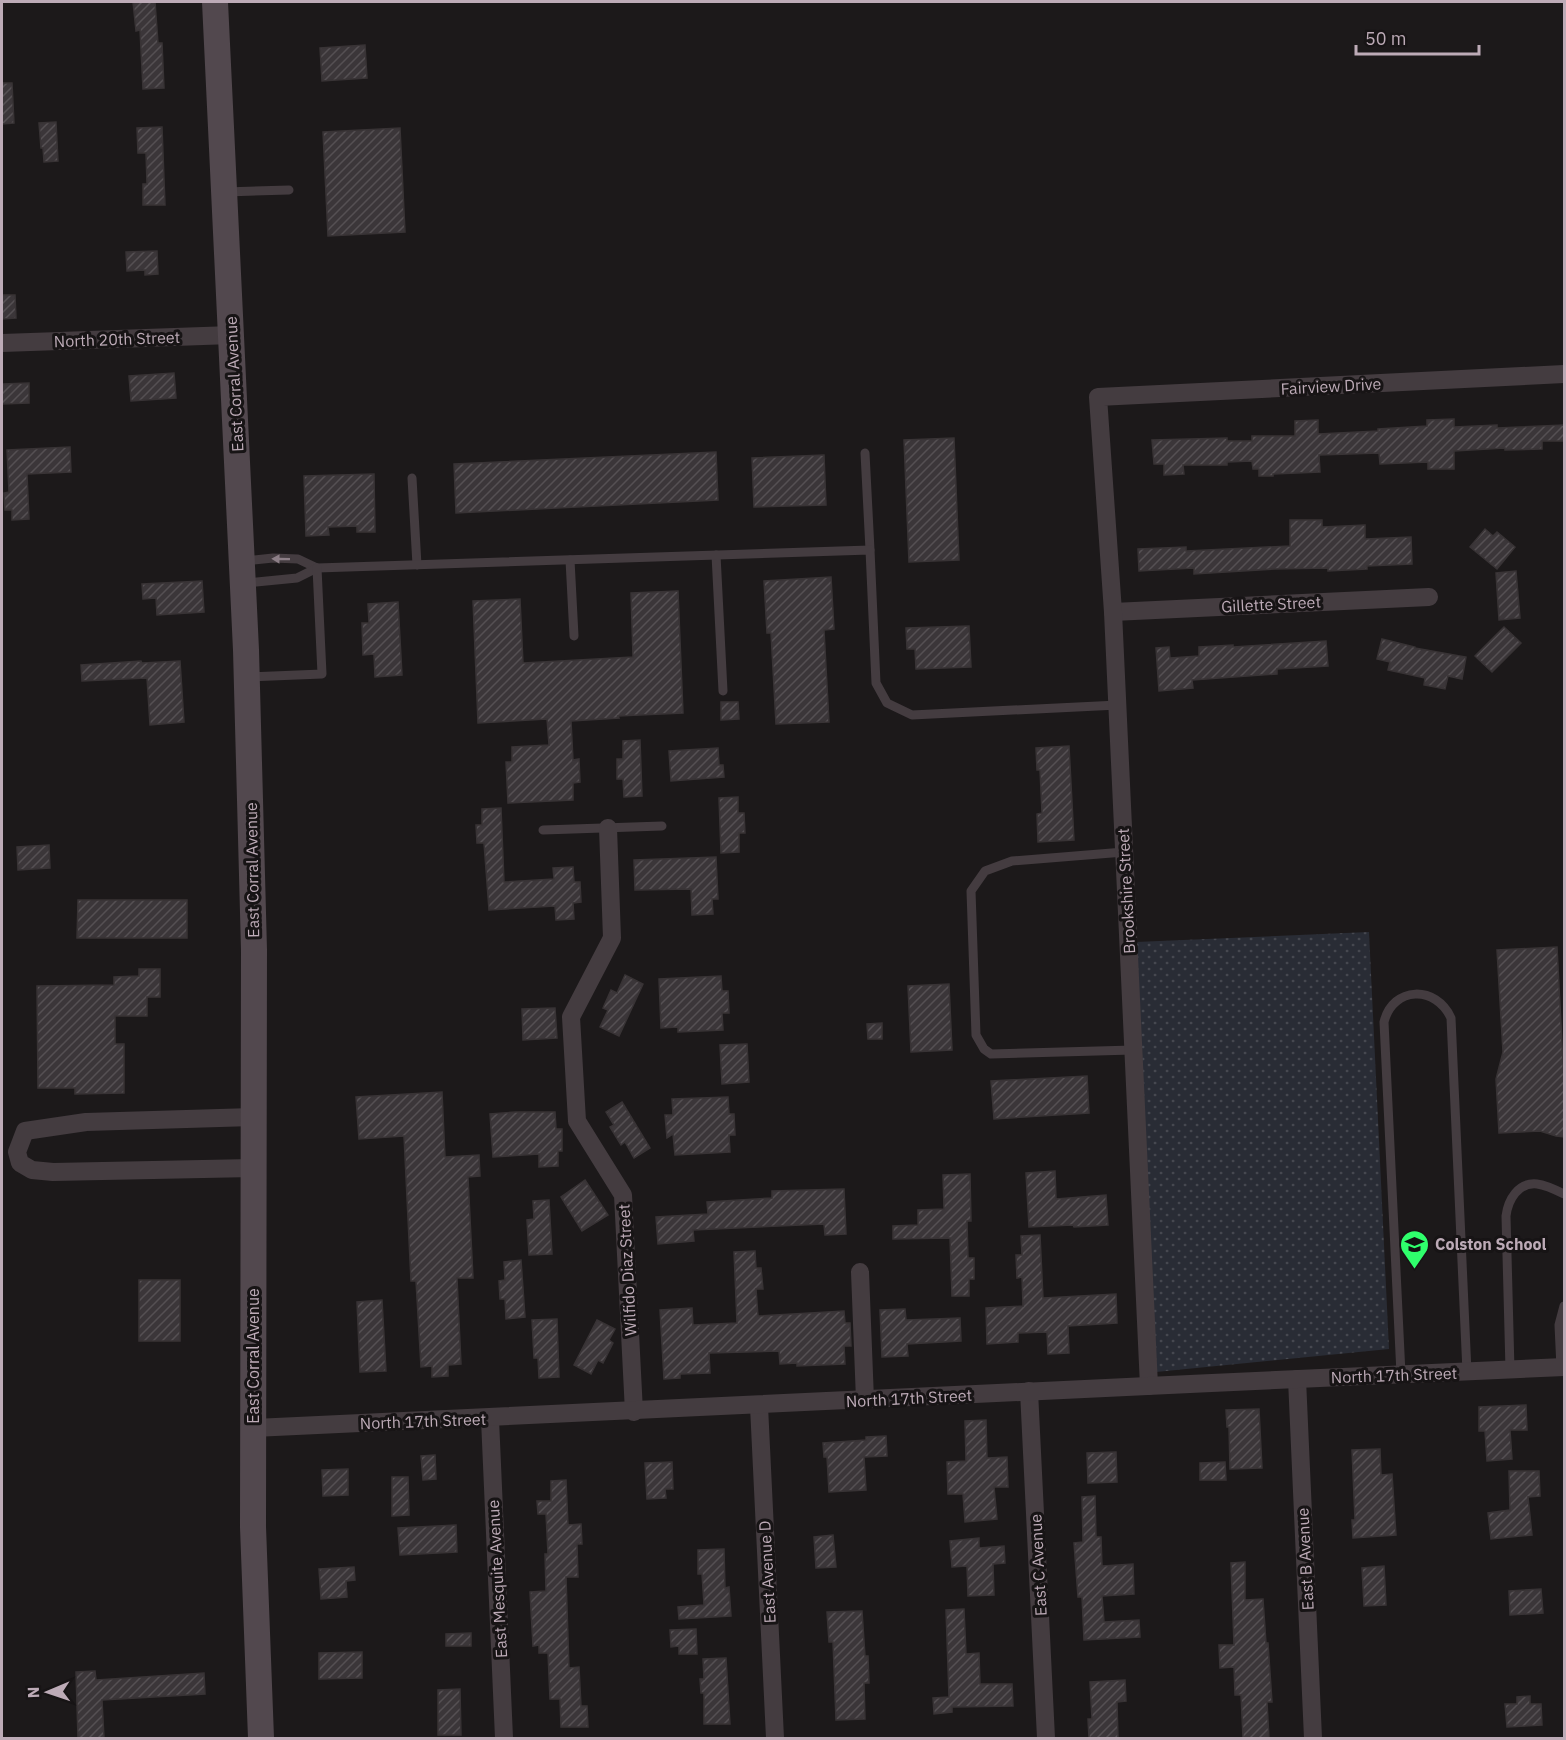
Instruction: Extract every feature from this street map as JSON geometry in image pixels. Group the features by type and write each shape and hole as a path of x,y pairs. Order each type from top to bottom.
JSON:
{"main road":[{"name":"East Corral Avenue","path":"215,2 247,677 254,950 253,1527 261,1738"}],"street":[{"name":"North 20th Street","path":"2,343 232,335"},
{"name":"Fairview Drive","path":"1098,397 1564,374"},
{"name":"Brookshire Street","path":"1098,397 1118,705 1149,1386"},
{"name":"Gillette Street","path":"1113,612 1429,597"},
{"name":"Wilfido Diaz Street","path":"608,828 612,938 572,1017 577,1121 623,1195 634,1412"},
{"path":"253,1117 86,1122 25,1131 17,1152 20,1163 32,1170 53,1172 253,1168"},
{"path":"860,1272 865,1400"},
{"name":"North 17th Street","path":"253,1428 490,1419 1029,1391 1563,1367"},
{"name":"East B Avenue","path":"1297,1379 1313,1738"},
{"name":"East C Avenue","path":"1029,1391 1046,1738"},
{"name":"East Avenue D","path":"759,1406 775,1738"},
{"name":"East Mesquite Avenue","path":"490,1419 504,1738"}],"lane":[{"path":"225,192 289,190"},
{"path":"865,453 876,683 887,704 912,715 1118,705"},
{"path":"412,478 417,565"},
{"path":"243,573 297,578 317,568 870,550"},
{"path":"716,555 723,691"},
{"path":"243,573 273,558 298,559 317,568"},
{"path":"570,560 574,636"},
{"path":"247,677 322,674 317,568"},
{"path":"543,831 662,826"},
{"path":"1124,852 1012,861 985,871 971,891 976,1035 984,1049 991,1054 1133,1050"},
{"path":"1401,1374 1384,1022 1389,1010 1396,1002 1406,996 1416,994 1427,995 1438,1000 1446,1008 1451,1018 1467,1372"},
{"path":"1510,1370 1507,1208 1515,1193 1528,1184 1540,1184 1564,1194"},
{"path":"1563,1367 1559,1324 1564,1306"}],"shaded area":[{"path":"1369,932 1389,1349 1156,1372 1136,942"}],"building":[{"path":"133,2 155,2 158,43 162,43 164,88 143,89 140,30 136,31"},
{"path":"365,45 367,78 322,81 320,48"},
{"path":"2,83 12,83 14,123 2,124"},
{"path":"56,122 58,161 44,162 39,123"},
{"path":"162,127 165,205 143,205 143,184 147,184 146,153 138,153 137,128"},
{"path":"400,128 405,232 328,236 323,132"},
{"path":"157,251 158,274 145,275 145,270 127,271 126,252"},
{"path":"2,295 15,295 16,318 2,319"},
{"path":"174,373 176,398 131,401 129,376"},
{"path":"29,383 29,403 2,404 2,384"},
{"path":"1454,419 1454,427 1564,425 1564,441 1542,441 1542,449 1505,450 1505,448 1454,451 1454,469 1428,469 1428,462 1380,464 1379,453 1319,455 1320,472 1273,474 1273,476 1259,476 1259,469 1253,469 1252,461 1227,462 1227,465 1183,465 1184,474 1164,475 1164,464 1154,464 1152,440 1227,438 1227,441 1252,441 1252,436 1295,436 1295,421 1318,420 1318,434 1427,426 1427,420"},
{"path":"954,438 959,560 909,562 904,440"},
{"path":"70,447 71,472 27,474 29,519 12,520 12,510 5,510 4,493 9,492 7,450"},
{"path":"716,452 718,500 456,513 454,464"},
{"path":"824,455 826,505 754,507 752,458"},
{"path":"374,474 375,532 357,532 357,526 328,527 329,535 306,536 304,476"},
{"path":"1290,520 1322,520 1322,527 1365,525 1365,539 1411,537 1412,564 1328,571 1328,568 1274,569 1194,574 1194,568 1139,571 1138,549 1186,547 1186,551 1290,546"},
{"path":"1485,529 1493,536 1497,532 1515,547 1497,569 1470,547"},
{"path":"1516,571 1520,618 1499,620 1496,573"},
{"path":"831,577 834,629 824,630 829,722 776,724 771,633 767,633 764,581"},
{"path":"202,581 204,612 157,615 156,598 143,599 142,584"},
{"path":"678,591 683,713 571,721 573,760 579,759 580,782 573,783 573,800 508,803 506,762 512,762 512,747 549,745 547,719 478,723 473,601 520,599 523,663 633,657 631,593"},
{"path":"398,602 402,675 375,677 374,654 363,655 362,623 369,623 368,604"},
{"path":"969,626 971,667 916,669 915,649 907,649 906,628"},
{"path":"1504,627 1521,643 1492,672 1475,656"},
{"path":"1382,639 1415,648 1466,657 1462,679 1448,676 1445,689 1424,685 1425,678 1388,670 1390,662 1377,659"},
{"path":"1326,641 1328,666 1277,669 1277,674 1192,680 1193,688 1159,691 1156,648 1169,647 1170,658 1199,656 1199,647"},
{"path":"141,661 142,663 180,661 184,722 150,725 147,678 82,681 81,665"},
{"path":"721,702 738,702 739,719 721,720"},
{"path":"640,740 642,796 624,797 623,779 617,779 617,759 623,759 623,741"},
{"path":"1069,746 1074,840 1038,842 1037,814 1042,813 1040,770 1037,770 1036,748"},
{"path":"718,748 719,765 723,765 724,777 671,781 669,751"},
{"path":"738,797 738,813 744,813 745,833 739,833 739,852 721,853 719,798"},
{"path":"501,808 504,882 554,879 553,868 573,867 574,882 580,882 581,902 573,903 574,919 556,920 555,906 489,910 484,843 477,843 476,825 482,825 482,809"},
{"path":"49,845 50,868 18,870 17,847"},
{"path":"716,857 718,899 712,899 713,914 692,915 691,889 635,890 634,860"},
{"path":"78,900 187,900 187,938 77,938"},
{"path":"1557,947 1564,1083 1564,1137 1540,1131 1499,1133 1496,1079 1503,1052 1497,950"},
{"path":"139,969 160,969 160,997 147,997 147,1016 115,1016 115,1044 124,1044 124,1093 75,1094 75,1088 38,1088 37,986 114,985 114,977 139,976"},
{"path":"625,975 643,984 619,1036 600,1027 608,1010 603,1008 611,990 617,993"},
{"path":"721,976 722,991 728,991 729,1013 722,1013 723,1030 678,1032 678,1027 661,1028 659,979"},
{"path":"949,984 952,1050 911,1052 908,986"},
{"path":"555,1008 557,1038 523,1040 522,1009"},
{"path":"882,1023 882,1039 868,1039 867,1024"},
{"path":"747,1044 749,1082 722,1084 720,1045"},
{"path":"1087,1076 1089,1113 994,1119 991,1081"},
{"path":"442,1092 445,1157 479,1155 480,1176 468,1177 473,1278 457,1278 461,1364 448,1365 448,1376 432,1377 432,1366 421,1367 416,1281 411,1281 404,1136 359,1139 356,1097"},
{"path":"728,1097 729,1114 734,1114 735,1135 729,1135 730,1152 675,1155 673,1134 667,1138 665,1115 673,1115 672,1099"},
{"path":"622,1102 650,1148 634,1158 625,1142 621,1145 610,1127 614,1125 606,1112"},
{"path":"555,1112 556,1129 562,1129 562,1151 558,1151 558,1166 539,1167 539,1154 493,1157 490,1114"},
{"path":"1055,1171 1056,1199 1106,1195 1108,1225 1029,1227 1026,1173"},
{"path":"970,1174 971,1221 967,1221 968,1258 974,1258 974,1279 969,1279 969,1296 952,1296 950,1238 893,1239 893,1226 918,1225 918,1210 944,1209 943,1175"},
{"path":"585,1180 608,1215 582,1231 561,1197"},
{"path":"844,1189 846,1234 825,1235 824,1224 693,1230 694,1241 658,1244 656,1217 708,1214 707,1202 772,1198 772,1191"},
{"path":"549,1200 552,1254 529,1255 527,1220 534,1219 533,1201"},
{"path":"1040,1235 1043,1298 1116,1294 1117,1323 1068,1326 1069,1353 1048,1354 1047,1332 1018,1333 1018,1342 987,1344 986,1308 1023,1306 1022,1277 1017,1278 1016,1255 1022,1255 1021,1236"},
{"path":"755,1251 756,1268 761,1268 763,1289 756,1289 758,1316 844,1311 845,1323 850,1323 851,1346 844,1346 845,1364 797,1366 797,1363 780,1364 779,1351 709,1353 710,1373 680,1374 680,1378 664,1379 660,1310 692,1308 693,1325 737,1323 734,1252"},
{"path":"521,1260 525,1317 506,1319 505,1299 500,1299 499,1281 505,1280 504,1262"},
{"path":"139,1280 180,1280 180,1341 139,1341"},
{"path":"382,1300 386,1371 360,1372 357,1302"},
{"path":"905,1309 906,1320 960,1318 961,1341 907,1344 908,1356 882,1357 880,1310"},
{"path":"557,1319 559,1377 539,1378 538,1358 534,1358 532,1320"},
{"path":"597,1320 615,1329 609,1340 613,1343 603,1363 598,1360 591,1374 574,1365"},
{"path":"1526,1405 1527,1430 1510,1430 1512,1459 1487,1461 1485,1431 1479,1431 1479,1407"},
{"path":"1259,1409 1262,1468 1230,1469 1229,1427 1227,1427 1226,1410"},
{"path":"986,1420 987,1458 1007,1457 1008,1487 994,1487 997,1519 965,1522 963,1494 948,1494 947,1462 966,1461 965,1421"},
{"path":"886,1436 887,1456 864,1457 866,1490 829,1492 827,1457 824,1457 823,1443"},
{"path":"1380,1449 1381,1475 1392,1474 1396,1535 1353,1538 1352,1520 1355,1520 1352,1450"},
{"path":"1116,1452 1117,1482 1088,1483 1087,1453"},
{"path":"435,1455 436,1479 423,1480 421,1456"},
{"path":"672,1462 673,1489 665,1489 666,1498 647,1499 645,1463"},
{"path":"1225,1462 1226,1480 1200,1480 1200,1463"},
{"path":"348,1469 348,1495 323,1496 322,1470"},
{"path":"1509,1471 1539,1471 1540,1496 1528,1497 1532,1535 1491,1539 1488,1513 1510,1510"},
{"path":"392,1477 408,1477 409,1515 392,1516"},
{"path":"566,1480 568,1525 581,1524 582,1544 577,1544 578,1577 566,1577 569,1668 579,1667 581,1706 587,1706 588,1727 561,1727 560,1699 550,1699 548,1653 539,1653 539,1645 533,1646 530,1592 546,1591 545,1554 548,1554 546,1514 538,1514 537,1501 551,1501 551,1481"},
{"path":"1095,1496 1096,1537 1101,1537 1102,1566 1133,1564 1134,1594 1102,1596 1104,1622 1139,1620 1140,1637 1084,1640 1082,1597 1078,1597 1074,1543 1083,1542 1082,1497"},
{"path":"456,1525 457,1552 400,1555 398,1528"},
{"path":"833,1535 836,1567 816,1568 814,1537"},
{"path":"979,1538 979,1548 1004,1546 1005,1563 993,1564 994,1595 968,1596 967,1566 952,1567 950,1541"},
{"path":"724,1549 725,1588 729,1587 731,1616 679,1619 678,1607 704,1605 702,1574 698,1574 698,1550"},
{"path":"1245,1562 1245,1600 1263,1599 1272,1702 1267,1702 1269,1738 1243,1738 1241,1695 1235,1695 1234,1667 1220,1668 1219,1645 1234,1645 1231,1563"},
{"path":"1384,1566 1386,1605 1364,1606 1362,1568"},
{"path":"354,1567 355,1580 346,1581 347,1597 321,1599 319,1569"},
{"path":"1541,1589 1543,1613 1510,1615 1509,1591"},
{"path":"964,1609 966,1654 979,1653 980,1684 1012,1684 1013,1706 952,1707 952,1712 934,1714 933,1698 949,1697 946,1610"},
{"path":"862,1611 869,1683 864,1683 865,1719 836,1720 833,1642 829,1642 827,1612"},
{"path":"696,1629 697,1654 679,1654 679,1646 671,1647 670,1630"},
{"path":"471,1633 471,1646 446,1646 446,1634"},
{"path":"362,1652 362,1678 319,1679 319,1653"},
{"path":"726,1658 730,1724 704,1724 704,1693 701,1693 700,1679 704,1679 703,1659"},
{"path":"95,1671 96,1680 204,1673 205,1694 102,1700 104,1738 78,1738 76,1672"},
{"path":"1125,1680 1126,1701 1117,1702 1118,1738 1089,1738 1088,1719 1092,1719 1090,1682"},
{"path":"460,1689 461,1735 438,1735 438,1690"},
{"path":"1530,1696 1530,1704 1541,1704 1542,1725 1507,1727 1505,1704 1517,1704 1517,1697"}],"place":[{"name":"Colston School","path":"1414,1270"}]}
